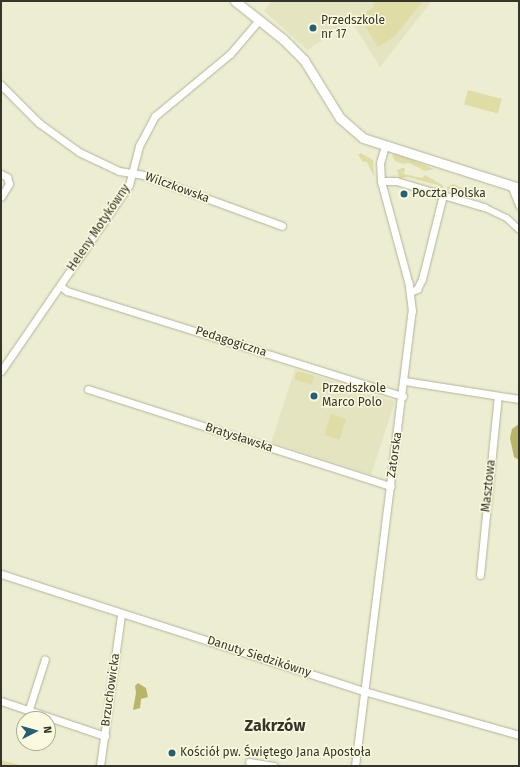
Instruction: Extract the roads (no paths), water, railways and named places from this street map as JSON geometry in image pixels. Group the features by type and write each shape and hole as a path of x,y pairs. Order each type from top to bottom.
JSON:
{"street":[{"path":"235,1 283,39 304,60 344,122 363,138 515,186 519,205"},
{"name":"Heleny Motykówny","path":"1,371 129,185 139,146 155,116 230,54 259,20"},
{"name":"Wilczkowska","path":"1,84 39,123 71,147 119,171 133,173 282,226"},
{"name":"Zatorska","path":"355,766 405,381 412,311 410,292 381,181 380,164 385,146"},
{"path":"1,174 8,179 1,198"},
{"path":"381,181 396,181 484,207 507,218 519,229"},
{"path":"410,292 417,289 422,279 443,195"},
{"name":"Pedagogiczna","path":"60,286 75,293 403,396"},
{"path":"405,381 519,399"},
{"name":"Bratysławska","path":"88,390 391,486"},
{"name":"Masztowa","path":"480,575 498,396"},
{"name":"Danuty Siedzikówny","path":"1,574 121,614 364,690 519,734"},
{"name":"Brzuchowicka","path":"100,766 121,614"},
{"path":"30,710 45,659"},
{"path":"1,701 105,736"},
{"path":"249,762 274,766"}],"place":[{"name":"Przedszkole nr 17","path":"313,28"},
{"name":"Poczta Polska","path":"404,194"},
{"name":"Przedszkole Marco Polo","path":"314,396"},
{"name":"Kościół pw. Świętego Jana Apostoła","path":"172,753"}],"district":[{"name":"Zakrzów","path":"275,726"}]}
